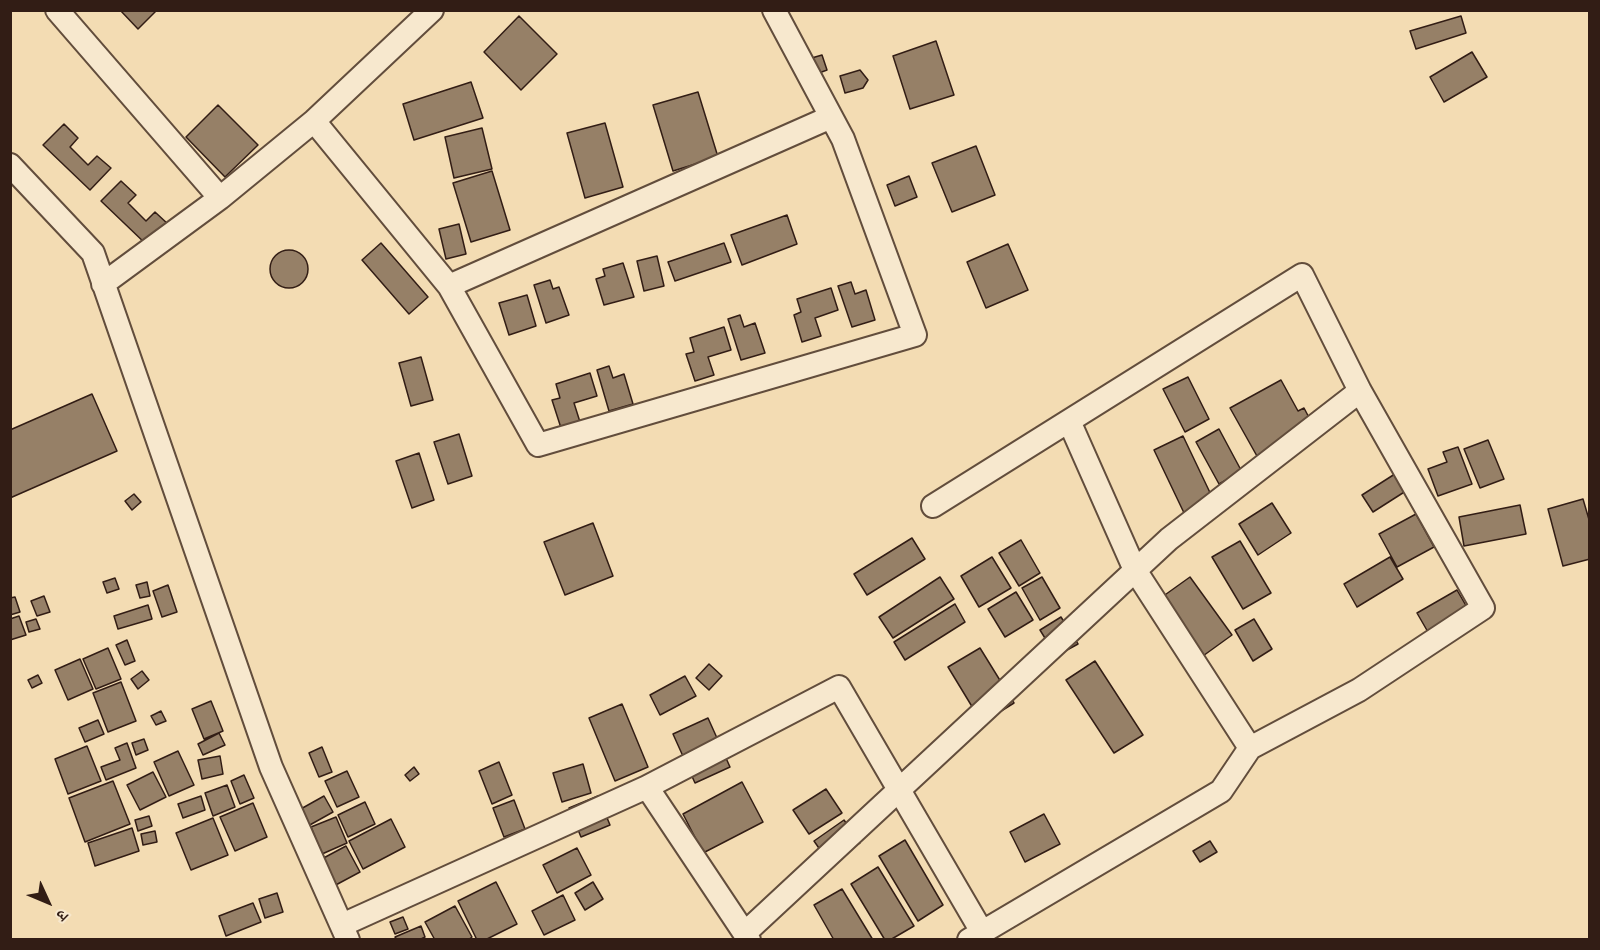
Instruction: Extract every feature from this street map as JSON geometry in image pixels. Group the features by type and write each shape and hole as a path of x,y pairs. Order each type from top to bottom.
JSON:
{"street":[{"path":"57,10 220,198"},
{"path":"103,284 220,198 314,121 432,10"},
{"path":"314,121 449,286 538,445 915,335 843,139 774,10"},
{"path":"449,286 831,117"},
{"path":"10,165 93,253 271,767 345,932 646,787 839,687 899,790 975,935 1221,791 1250,748 1359,690 1483,608 1360,391 1302,275 933,506"},
{"path":"646,787 747,936 899,790 1169,539 1360,391"},
{"path":"1069,421 1135,570 1250,748"}],"building":[{"path":"120,10 157,10 138,29"},
{"path":"519,16 557,54 521,90 484,52"},
{"path":"1461,16 1466,33 1416,49 1410,31"},
{"path":"936,41 954,95 910,109 893,56"},
{"path":"1472,52 1487,77 1444,102 1430,77"},
{"path":"822,55 827,70 811,76 805,60"},
{"path":"860,70 868,80 863,88 845,93 840,76"},
{"path":"471,82 483,118 414,140 403,104"},
{"path":"698,92 718,157 673,171 653,105"},
{"path":"218,105 258,145 225,177 186,137"},
{"path":"605,123 623,187 585,198 567,133"},
{"path":"64,124 78,138 70,147 88,165 97,156 111,168 90,190 43,145"},
{"path":"482,128 492,169 454,178 445,137"},
{"path":"976,146 995,195 952,212 932,163"},
{"path":"492,171 510,230 471,242 453,183"},
{"path":"909,176 917,197 895,206 887,185"},
{"path":"121,181 136,195 128,203 146,221 155,212 169,225 148,246 101,201"},
{"path":"787,215 797,244 742,265 731,235"},
{"path":"459,224 466,254 446,259 439,229"},
{"path":"381,243 428,297 409,314 362,260"},
{"path":"724,243 731,262 675,281 668,262"},
{"path":"1008,244 1028,290 986,308 967,262"},
{"path":"289,250 302,256 308,269 302,282 289,288 276,282 270,269 276,256"},
{"path":"657,256 664,286 644,291 637,261"},
{"path":"623,263 634,297 604,305 596,279 605,276 603,269"},
{"path":"550,280 553,289 559,287 569,315 546,323 534,285"},
{"path":"851,282 855,294 866,290 875,320 852,327 838,286"},
{"path":"831,288 838,310 815,318 821,336 802,342 794,315 801,312 797,299"},
{"path":"527,295 536,326 509,335 499,303"},
{"path":"740,315 744,327 755,323 765,353 741,360 728,319"},
{"path":"724,327 731,350 708,357 714,375 695,381 686,354 694,352 690,338"},
{"path":"421,357 433,400 411,406 399,363"},
{"path":"609,366 613,378 624,374 633,404 609,411 597,370"},
{"path":"590,373 597,396 574,403 580,422 561,428 552,400 560,398 556,384"},
{"path":"1188,377 1209,419 1185,432 1163,389"},
{"path":"1281,380 1298,411 1304,408 1314,427 1262,465 1230,408"},
{"path":"92,394 117,451 10,498 10,430"},
{"path":"1219,429 1249,485 1228,479 1219,484 1196,442"},
{"path":"459,434 472,476 448,484 434,442"},
{"path":"1183,436 1214,501 1185,515 1154,450"},
{"path":"1488,440 1504,479 1480,488 1464,449"},
{"path":"1458,447 1472,484 1438,496 1428,469 1447,462 1443,452"},
{"path":"419,453 434,500 412,508 396,461"},
{"path":"1398,472 1409,489 1373,512 1362,495"},
{"path":"134,494 141,502 132,510 125,501"},
{"path":"1583,499 1590,523 1590,559 1563,566 1548,509"},
{"path":"1272,503 1291,533 1258,555 1239,524"},
{"path":"1520,505 1526,534 1464,546 1459,517"},
{"path":"1416,514 1434,547 1397,567 1379,534"},
{"path":"593,523 613,576 565,595 544,542"},
{"path":"912,538 925,559 867,595 854,574"},
{"path":"1021,540 1040,573 1019,586 999,553"},
{"path":"1240,541 1271,593 1243,609 1212,557"},
{"path":"992,557 1011,588 979,607 961,576"},
{"path":"1390,557 1403,579 1357,607 1344,584"},
{"path":"940,577 954,599 893,638 879,617"},
{"path":"1042,577 1060,608 1040,620 1022,588"},
{"path":"1190,577 1232,635 1196,661 1155,602"},
{"path":"115,578 119,589 107,593 103,582"},
{"path":"147,582 150,596 140,598 136,585"},
{"path":"168,585 177,612 162,617 153,591"},
{"path":"1457,590 1476,623 1436,646 1417,613"},
{"path":"1016,592 1033,620 1005,637 988,609"},
{"path":"44,596 50,612 37,616 31,601"},
{"path":"15,597 20,612 10,615 10,598"},
{"path":"955,604 965,622 905,660 894,642"},
{"path":"148,605 152,619 118,629 114,616"},
{"path":"19,616 26,635 10,640 10,619"},
{"path":"1061,617 1078,644 1056,656 1040,630"},
{"path":"36,619 40,629 29,632 26,622"},
{"path":"1254,619 1272,649 1253,661 1235,630"},
{"path":"127,640 135,661 125,665 116,645"},
{"path":"108,648 121,679 96,689 83,659"},
{"path":"980,648 1014,703 982,723 948,667"},
{"path":"80,659 93,689 68,700 55,670"},
{"path":"1095,661 1143,735 1114,753 1066,680"},
{"path":"709,664 722,676 709,690 696,678"},
{"path":"142,671 149,680 138,689 131,679"},
{"path":"38,675 42,683 32,688 28,680"},
{"path":"685,676 696,696 660,715 650,695"},
{"path":"121,682 136,721 108,732 93,693"},
{"path":"211,701 223,731 204,739 192,709"},
{"path":"622,704 648,767 615,781 589,718"},
{"path":"161,711 166,721 156,725 151,716"},
{"path":"708,718 730,767 695,783 673,734"},
{"path":"98,720 104,734 85,742 79,728"},
{"path":"219,733 225,745 203,755 198,744"},
{"path":"144,739 148,750 136,755 132,743"},
{"path":"127,743 136,768 106,780 101,767 120,760 115,748"},
{"path":"87,746 101,781 68,794 55,759"},
{"path":"322,747 332,772 319,777 309,753"},
{"path":"178,751 194,785 169,796 154,762"},
{"path":"220,756 223,774 202,779 198,760"},
{"path":"499,762 512,795 492,804 479,771"},
{"path":"583,764 591,793 562,802 553,773"},
{"path":"414,767 419,774 410,781 405,775"},
{"path":"347,771 359,797 337,807 325,781"},
{"path":"153,772 166,797 140,810 127,785"},
{"path":"244,775 254,798 240,804 231,781"},
{"path":"113,781 130,824 85,842 69,798"},
{"path":"742,782 763,822 703,853 683,814"},
{"path":"227,785 235,807 213,816 205,793"},
{"path":"826,789 842,813 809,834 793,810"},
{"path":"201,796 205,810 183,818 178,804"},
{"path":"324,796 333,812 308,826 299,810"},
{"path":"598,796 610,825 581,837 569,808"},
{"path":"514,800 525,829 504,837 493,808"},
{"path":"365,802 375,824 348,837 338,815"},
{"path":"253,803 267,837 235,851 220,817"},
{"path":"1044,814 1060,844 1025,862 1010,832"},
{"path":"149,816 152,826 138,831 135,820"},
{"path":"336,817 347,843 322,854 311,827"},
{"path":"213,818 228,855 191,870 176,833"},
{"path":"391,819 405,847 363,869 349,841"},
{"path":"844,820 860,843 830,864 814,841"},
{"path":"132,828 139,851 95,866 88,843"},
{"path":"155,831 157,842 143,845 141,834"},
{"path":"905,840 943,905 918,921 879,856"},
{"path":"1210,841 1217,852 1200,862 1193,851"},
{"path":"346,846 360,872 332,887 318,861"},
{"path":"577,848 591,875 557,893 543,865"},
{"path":"878,867 914,926 890,940 885,940 851,884"},
{"path":"496,882 517,924 485,940 477,940 458,901"},
{"path":"593,882 603,899 585,910 575,893"},
{"path":"842,889 873,940 834,940 814,905"},
{"path":"277,893 283,912 265,918 259,899"},
{"path":"563,895 575,920 544,935 532,911"},
{"path":"253,903 261,922 226,936 219,916"},
{"path":"455,906 472,937 468,940 435,940 425,922"},
{"path":"403,917 408,929 395,934 390,922"},
{"path":"421,926 425,937 419,940 397,940 395,937"}]}
